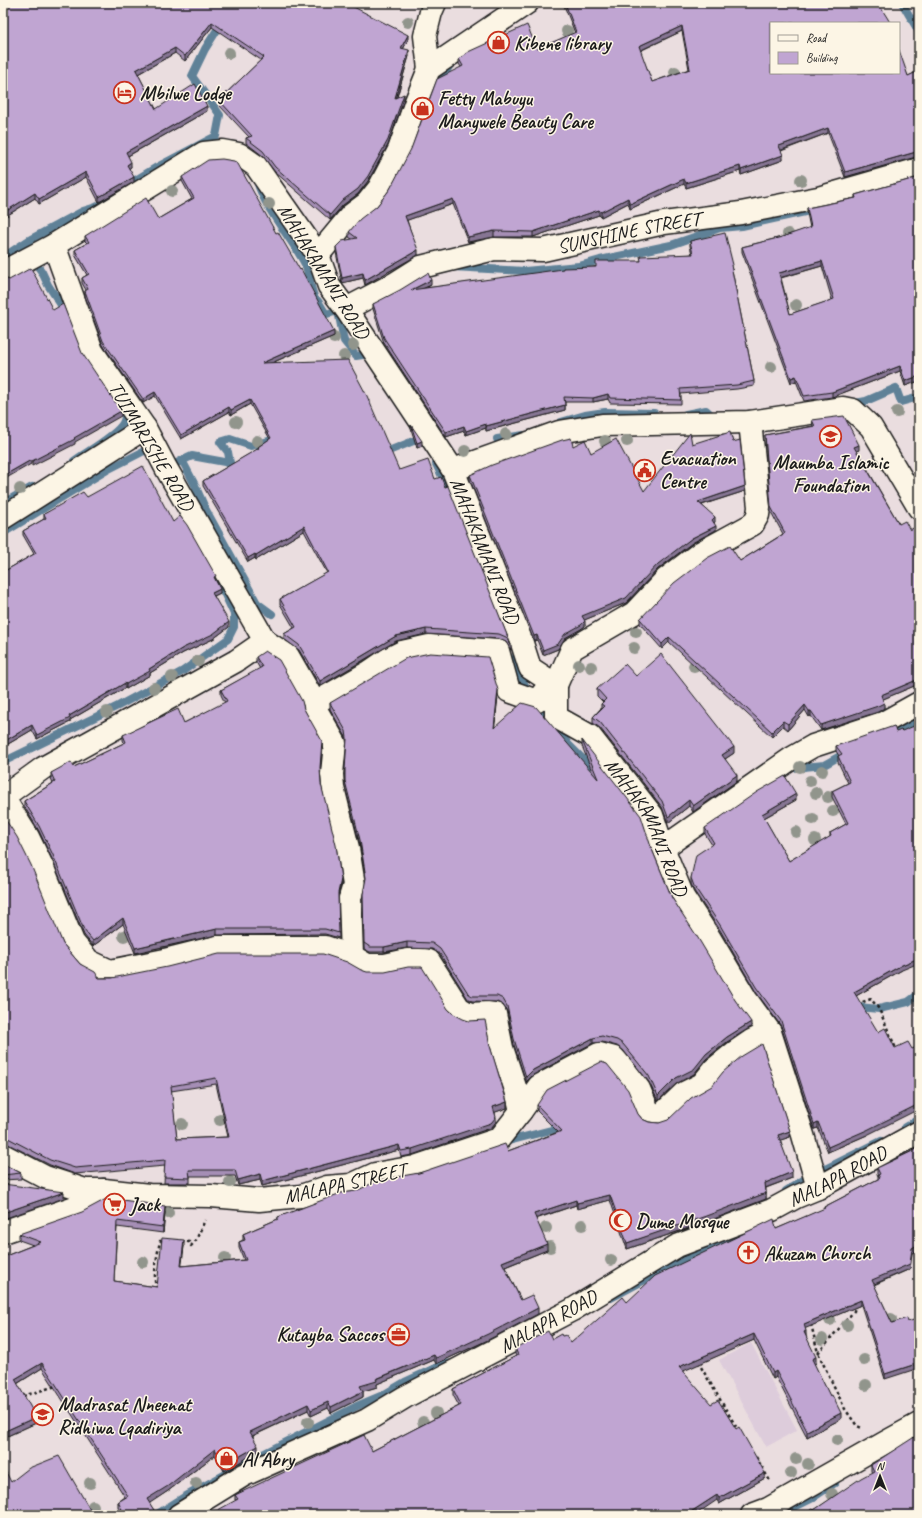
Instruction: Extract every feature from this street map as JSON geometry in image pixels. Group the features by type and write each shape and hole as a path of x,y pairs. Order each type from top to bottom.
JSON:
{"street":[{"path":"318,255 352,215 367,204 379,188 399,150 429,69 424,36 435,3"},
{"path":"429,69 527,3"},
{"name":"MAHAKAMANI ROAD","path":"3,272 54,245 204,153 224,151 239,154 256,166 318,255 329,286 346,309 453,470 521,640 530,668 556,685 556,716 590,736 652,815 663,848 683,897 710,937 746,999 770,1032 803,1135 818,1188"},
{"name":"SUNSHINE STREET","path":"346,309 394,284 421,267 494,249 543,250 664,223 741,213 818,198 919,169"},
{"name":"TUIMARISHE ROAD","path":"54,245 92,351 145,428 166,468 265,641 288,656 315,703 315,708 335,743 332,774 333,788 348,848 354,885 350,898 352,956"},
{"path":"453,470 559,432 602,425 750,422 843,408 853,410 871,427 919,508"},
{"path":"315,703 402,652 429,646 498,651 509,691 536,701 544,692 556,685 572,649 634,613 666,578 700,553 753,524 758,515 759,507 750,422"},
{"path":"3,518 145,428"},
{"path":"265,641 236,661 43,768 3,797 28,837 42,866 73,942 89,961 110,971 165,960 217,947 325,947 352,956 367,965 385,965 407,960 429,961 459,1008 469,1014 495,1014 502,1048 516,1090 521,1111"},
{"path":"663,848 792,758 813,746 883,723 919,704"},
{"path":"521,1111 539,1086 599,1054 614,1058 639,1089 650,1115 660,1116 684,1093 702,1084 714,1069 735,1052 751,1041 770,1032"},
{"name":"MALAPA STREET","path":"3,1155 45,1177 85,1190 104,1190 149,1195 211,1196 258,1200 301,1196 327,1187 352,1185 375,1174 415,1167 499,1139 521,1111"},
{"name":"MALAPA ROAD","path":"179,1515 244,1475 368,1420 411,1394 572,1310 677,1246 772,1210 796,1197 818,1188 919,1132"},
{"path":"3,1232 78,1206 100,1195 104,1190"},
{"path":"760,1512 919,1424"}],"path":[{"path":"850,1006 871,999 879,1009 898,1053"},
{"path":"175,1241 189,1242 191,1246 196,1240 214,1202 211,1196"},
{"path":"155,1295 154,1278 160,1241 168,1241"},
{"path":"818,1353 854,1311 855,1300"},
{"path":"809,1318 818,1353 845,1409 857,1426 886,1442"},
{"path":"697,1360 740,1432"},
{"path":"17,1398 61,1385"},
{"path":"755,1455 771,1483 770,1503 760,1512"}],"shaded area":[{"path":"751,1343 797,1430 766,1447 719,1360"}],"building":[{"path":"14,3 346,3 408,35 401,48 409,50 395,98 404,94 388,140 368,176 358,189 343,200 330,215 275,167 263,151 246,138 252,136 219,100 264,57 212,22 185,56 175,48 136,70 156,109 195,84 207,106 126,152 131,162 127,165 134,177 99,197 86,172 39,199 35,193 3,213 3,9"},
{"path":"565,3 878,3 890,22 770,22 770,74 900,74 900,53 908,76 919,71 919,152 845,172 828,128 779,146 783,155 741,170 740,166 686,183 684,179 630,204 628,198 601,212 599,210 533,232 494,231 468,237 453,199 405,216 418,250 365,280 363,273 342,278 336,247 342,241 357,238 349,232 360,219 377,206 390,189 411,149 437,79 463,66 459,59 468,52 527,25 537,49 576,32","holes":["682,26 690,69 652,82 639,46"]},
{"path":"222,159 234,161 238,164 276,233 278,232 300,270 301,269 334,331 262,363 348,360 367,396 399,470 428,460 435,479 441,477 445,487 448,486 511,645 506,637 499,634 426,629 396,636 320,681 299,645 284,634 296,627 280,599 328,572 304,526 256,555 255,554 248,558 203,481 259,448 258,447 271,438 250,400 231,410 229,407 181,435 155,392 143,399 103,341 85,291 88,289 82,278 89,274 75,250 89,242 85,236 146,198 158,219 194,198 182,177 208,160"},
{"path":"919,177 919,376 905,381 900,366 832,392 804,396 796,376 791,378 742,247 782,237 811,227 807,208 856,198 855,195","holes":["822,261 834,299 790,314 779,273"]},
{"path":"725,233 733,265 731,265 754,381 737,385 680,389 681,400 610,398 608,394 593,398 564,397 565,405 486,426 486,424 466,431 464,426 446,432 384,338 373,304 428,273 431,280 411,290 563,268 596,267 596,261 641,261 640,256 693,254 690,241"},
{"path":"31,268 53,310 63,304 82,353 121,411 74,438 75,439 32,461 31,460 3,476 3,280 9,280"},
{"path":"844,416 859,445 854,447 899,524 905,521 910,530 919,525 919,679 881,695 884,703 878,706 821,725 805,705 788,724 783,721 772,732 669,637 662,644 640,619 674,583 707,558 730,546 740,561 785,533 771,507 765,435 815,426 812,420"},
{"path":"411,425 422,441 417,443"},
{"path":"730,432 733,442 740,440 745,486 698,502 715,517 712,520 716,526 692,538 658,564 626,598 582,616 585,621 581,625 565,634 558,644 543,650 537,635 534,636 470,475 492,465 562,440 571,438 573,446 585,440 591,453 616,439 644,491 690,433 692,444"},
{"path":"143,466 173,522 180,516 187,525 216,576 214,577 220,589 212,593 229,622 213,634 183,648 149,669 150,671 126,684 125,683 69,716 70,718 37,735 32,725 3,742 3,572 36,553 23,531 46,518 44,514 83,492 87,497"},
{"path":"265,651 279,660 322,741 320,768 321,784 336,845 341,879 338,893 339,933 325,929 217,929 135,948 123,918 93,941 84,930 53,855 39,826 24,801 55,782 51,773 71,762 74,767 126,742 123,735 178,709 184,723 227,701 221,690 262,667 256,657"},
{"path":"430,653 488,657 498,690 494,728 522,703 536,707 598,779 582,740 641,816 651,847 672,898 735,1000 751,1022 727,1037 706,1054 694,1069 676,1078 658,1096 649,1076 623,1044 617,1040 602,1036 593,1038 533,1070 526,1077 514,1039 507,1006 503,999 497,996 472,996 468,993 440,949 432,943 407,942 384,947 370,947 364,943 363,894 366,878 360,840 345,781 347,738 346,731 330,703 406,658"},
{"path":"661,654 734,747 722,755 737,775 693,806 689,800 668,817 662,801 600,722 593,717 604,706 601,704 606,699 597,689 625,664 636,676"},
{"path":"919,724 919,958 902,965 854,992 878,1032 885,1028 895,1048 908,1042 912,1049 919,1046 919,1104 867,1130 828,1147 818,1122 814,1124 781,1021 756,987 720,925 694,886 691,878 696,855 714,843 705,828 757,792 785,776 796,794 762,814 789,861 831,836 830,833 848,823 832,791 850,782 838,756 842,754 836,746 894,726 896,732"},
{"path":"3,816 17,837 31,865 63,944 80,964 95,972 99,978 112,978 167,967 219,954 323,954 347,962 367,972 385,972 408,967 422,967 452,1013 469,1021 485,1020 490,1046 507,1102 493,1107 496,1117 491,1123 412,1149 401,1151 399,1145 262,1181 260,1174 238,1180 235,1170 189,1170 190,1178 164,1177 165,1160 75,1168 50,1160 8,1138 3,1137","holes":["216,1078 229,1137 177,1139 171,1086"]},
{"path":"762,1044 790,1131 778,1135 792,1172 765,1183 766,1193 706,1216 627,1243 610,1195 577,1203 576,1200 534,1214 547,1244 502,1262 521,1300 532,1295 538,1308 488,1334 436,1358 434,1355 376,1379 377,1381 360,1386 363,1391 331,1407 328,1402 311,1410 308,1404 250,1432 258,1446 224,1465 215,1449 168,1486 147,1499 157,1515 125,1515 118,1502 128,1496 42,1363 15,1379 36,1417 3,1432 3,1257 41,1242 19,1234 82,1212 108,1198 165,1206 163,1227 117,1221 114,1281 157,1287 162,1238 184,1240 181,1266 246,1260 239,1242 245,1240 243,1234 278,1219 278,1217 341,1193 356,1191 379,1180 419,1173 505,1144 508,1151 562,1131 537,1105 547,1090 601,1062 607,1064 628,1090 638,1114 642,1119 649,1122 659,1123 668,1120 691,1098 712,1086 723,1072 742,1056"},
{"path":"919,1148 919,1244 912,1248 910,1264 872,1280 892,1323 907,1318 908,1322 919,1318 919,1343 915,1344 919,1356 919,1363 885,1374 861,1300 804,1324 806,1331 804,1332 816,1357 812,1359 830,1396 832,1395 841,1413 807,1431 776,1371 773,1373 754,1334 679,1367 711,1404 718,1400 736,1429 739,1427 765,1473 719,1498 717,1495 686,1515 209,1515 238,1499 235,1495 364,1435 372,1451 461,1405 453,1389 518,1355 515,1348 548,1331 552,1339 561,1334 562,1336 566,1335 571,1343 623,1297 627,1302 655,1276 774,1219 776,1229 825,1208 824,1207 880,1178 877,1168"},
{"path":"3,1164 21,1173 3,1175"},
{"path":"3,1184 64,1192 3,1213"},
{"path":"919,1434 919,1515 801,1515 813,1509 814,1510 861,1478 874,1471 871,1465"},
{"path":"59,1456 93,1515 3,1515 3,1466 11,1482 29,1468"}],"waterway":[{"path":"902,3 919,32"},
{"path":"3,257 29,240 83,211 96,207 114,197 118,191 157,167 216,136 220,115 192,76 205,49 222,22"},
{"path":"429,83 447,70 453,60"},
{"path":"257,181 266,203 305,264 314,296"},
{"path":"453,267 525,271 579,266 671,245 720,228 742,226 814,210"},
{"path":"30,261 33,260 42,272 48,285 67,314"},
{"path":"318,301 326,314 338,311 344,341 356,356 369,354 373,357"},
{"path":"850,404 866,401 896,388 901,402 919,397"},
{"path":"74,461 120,428 125,419 123,408"},
{"path":"686,414 706,410 715,418"},
{"path":"561,422 585,415 605,412 654,413"},
{"path":"497,439 524,435"},
{"path":"381,454 421,438"},
{"path":"166,468 192,456 230,463 228,452 220,442 230,439 251,446 275,439"},
{"path":"3,533 107,470 148,449 151,454"},
{"path":"437,456 436,464 451,495"},
{"path":"182,460 206,510 257,603 272,614"},
{"path":"3,503 32,487"},
{"path":"3,762 118,706 183,671 228,639 234,627 234,614 214,571"},
{"path":"503,627 517,652 515,662 527,690 568,744 589,765 600,768"},
{"path":"890,735 908,726 919,717"},
{"path":"794,768 824,765 847,752"},
{"path":"854,1009 858,1007 879,1009 908,1002 919,994"},
{"path":"905,1127 919,1119"},
{"path":"501,1143 565,1125"},
{"path":"823,1170 881,1141"},
{"path":"786,1191 805,1179"},
{"path":"611,1298 699,1251 744,1232"},
{"path":"243,1464 357,1406 383,1395 405,1382 444,1364 455,1363"},
{"path":"156,1515 186,1496 233,1470"},
{"path":"781,1514 811,1499 835,1483"}],"place":[{"name":"Kibene library","path":"499,43"},
{"name":"Mbilwe Lodge","path":"125,93"},
{"name":"Fetty Mabuyu Manywele Beauty Care","path":"423,109"},
{"name":"Maumba Islamic Foundation","path":"831,436"},
{"name":"Evacuation Centre","path":"645,470"},
{"name":"Jack","path":"115,1204"},
{"name":"Dume Mosque","path":"620,1221"},
{"name":"Akuzam Church","path":"749,1253"},
{"name":"Kutayba Saccos","path":"399,1334"},
{"name":"Madrasat Nneenat Ridhiwa Lqadiriya","path":"42,1415"},
{"name":"Al Abry","path":"227,1459"}]}
